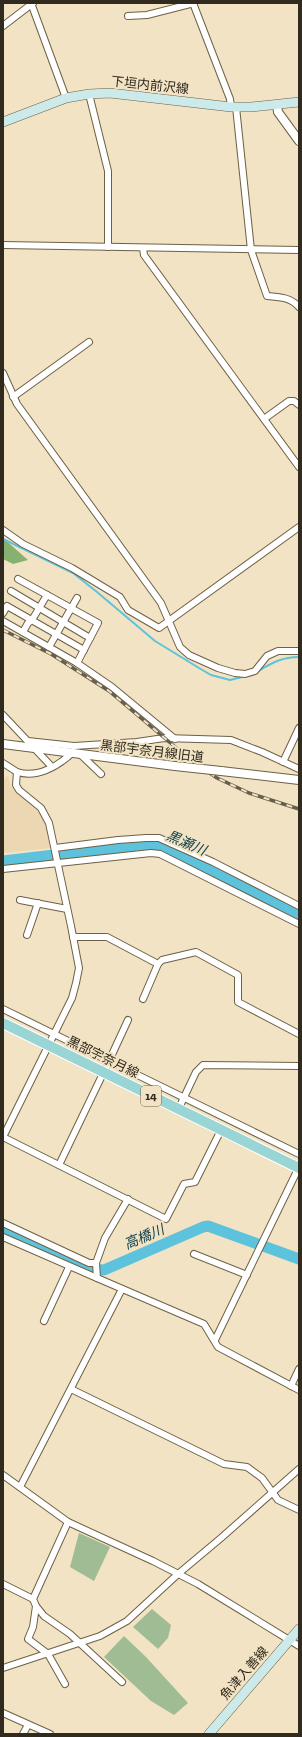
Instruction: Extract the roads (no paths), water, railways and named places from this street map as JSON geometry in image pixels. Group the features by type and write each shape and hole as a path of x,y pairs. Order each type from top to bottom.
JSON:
{"main road":[{"name":"下垣内前沢線","path":"3,122 66,98 89,94 110,93 233,107 277,105 299,102"},
{"name":"黒部宇奈月線","path":"3,1023 299,1168"},
{"name":"魚津入善線","path":"209,1734 299,1629"}],"street":[{"path":"3,26 32,3 66,98"},
{"path":"128,16 148,15 194,3 233,107 251,250 267,296 286,298 296,303 299,307"},
{"path":"89,94 108,172 108,247"},
{"path":"277,105 278,112 299,141"},
{"path":"3,245 299,250"},
{"path":"143,248 144,255 299,467"},
{"path":"13,397 89,342"},
{"path":"3,373 17,404 161,603 180,647 189,655 218,668 245,674 255,671 267,656 278,651 299,651"},
{"path":"264,418 289,401 294,401 299,404"},
{"path":"3,530 23,544 72,568 120,597 128,610 159,628 299,527"},
{"path":"18,579 98,623 77,663"},
{"path":"11,591 90,638"},
{"path":"22,632 32,620 47,595"},
{"path":"50,647 77,598"},
{"path":"3,613 7,606 84,650"},
{"path":"3,621 77,663 112,687 175,739"},
{"path":"3,715 52,768"},
{"path":"283,762 299,728"},
{"path":"28,741 74,746 137,742 164,738 231,740 299,769"},
{"name":"黒部宇奈月線旧道","path":"3,744 299,780"},
{"path":"3,763 17,772 27,775 52,768 76,753 101,774"},
{"path":"17,772 16,785 19,790 40,808 49,823 78,968 72,998 3,1137 166,1219 184,1184 196,1182 221,1130"},
{"path":"55,849 118,840 159,838 299,906"},
{"path":"3,869 151,853 160,854 299,924"},
{"path":"20,900 67,909"},
{"path":"27,935 38,903"},
{"path":"73,937 107,937 158,964"},
{"path":"143,999 158,964 162,960 196,952 238,975 238,1002 299,1034"},
{"path":"3,1009 299,1154"},
{"path":"59,1165 128,1020"},
{"path":"178,1110 196,1072 203,1065 299,1066"},
{"path":"215,1340 299,1168"},
{"path":"97,1278 96,1263 104,1238 128,1199"},
{"path":"3,1223 89,1263 96,1263"},
{"path":"3,1237 69,1267 204,1324 218,1347 299,1390"},
{"path":"194,1254 248,1275"},
{"path":"44,1321 69,1267"},
{"path":"20,1487 122,1289"},
{"path":"291,1386 299,1369"},
{"path":"71,1389 224,1464 247,1467 262,1478 278,1500 299,1510"},
{"path":"3,1668 81,1644 100,1636 127,1621 178,1574 299,1469"},
{"path":"3,1475 68,1522 178,1574 299,1646"},
{"path":"33,1599 68,1522"},
{"path":"3,1584 33,1599 36,1606 44,1616 81,1644 122,1682"},
{"path":"36,1606 33,1627 28,1639 48,1654 65,1684"},
{"path":"3,1714 50,1734"},
{"path":"24,1734 28,1725"}],"waterway":[{"path":"3,539 73,573 155,641 211,675 230,680 254,674"},
{"path":"258,671 282,659 299,657"},
{"name":"黒瀬川","path":"3,861 148,844 172,850 299,914"},
{"name":"高橋川","path":"3,1230 89,1269 104,1270 208,1226 299,1259"}],"railway":[{"path":"3,630 51,654 109,691 187,757 217,778 249,793 299,809"}]}
